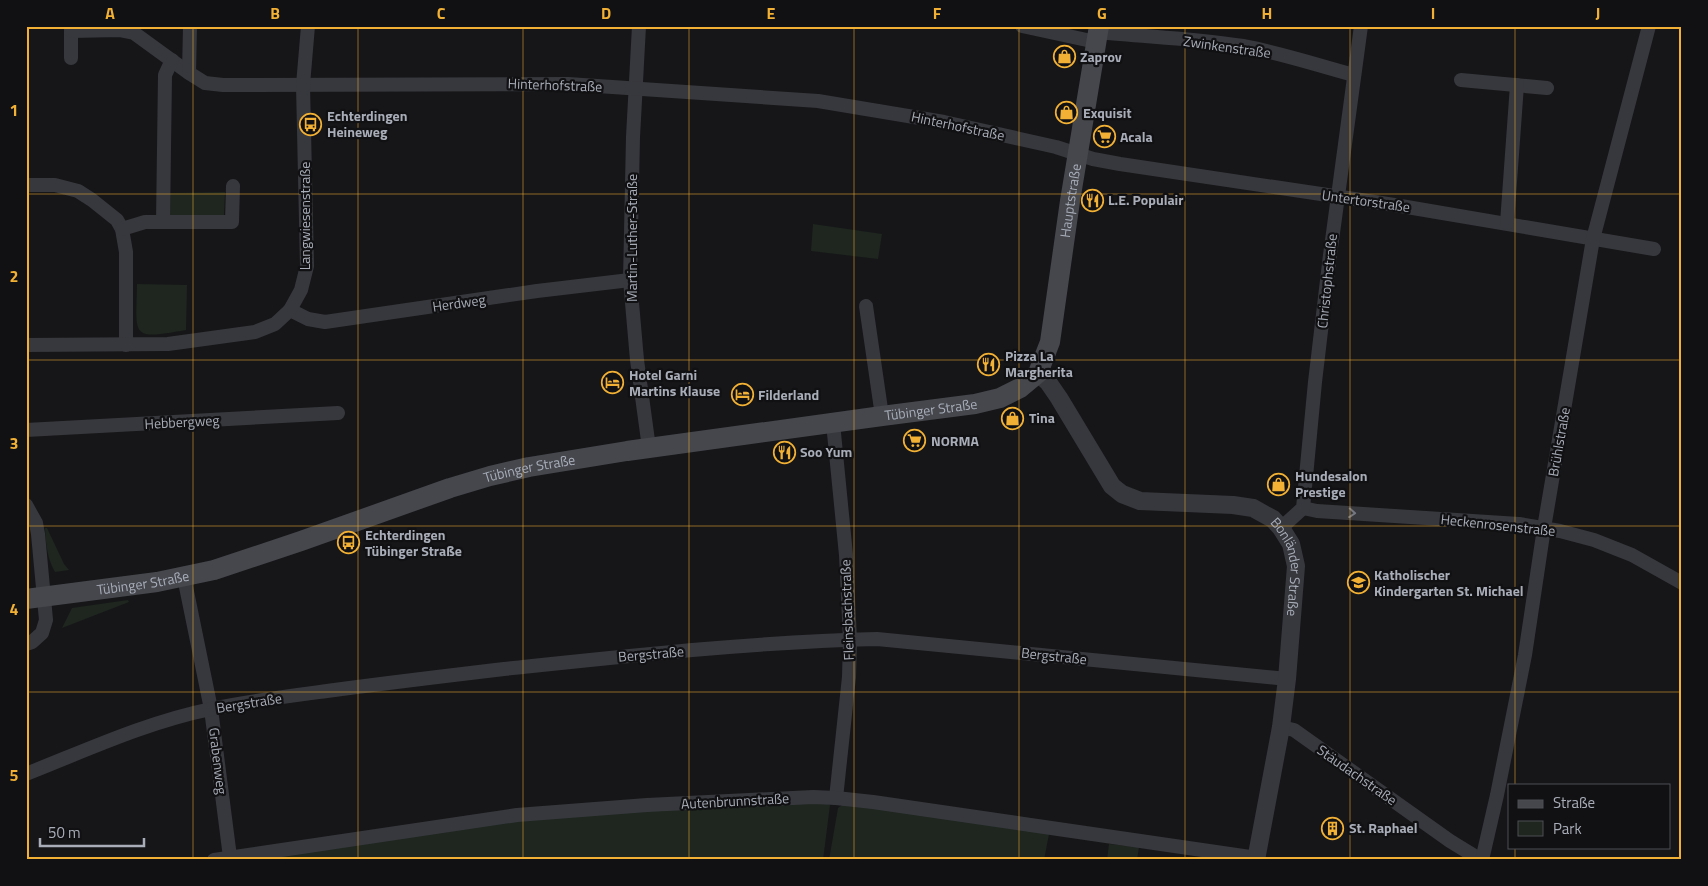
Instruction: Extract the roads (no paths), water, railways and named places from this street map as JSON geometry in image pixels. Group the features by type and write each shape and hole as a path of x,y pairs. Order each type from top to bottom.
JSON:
{"main road":[{"name":"Hauptstraße","path":"1038,372 1053,330 1077,154 1097,33"},
{"name":"Tübinger Straße","path":"35,598 184,577 242,561 490,476 566,460 988,402 1020,388 1038,372"}],"street":[{"path":"189,73 190,26"},
{"name":"Langwiesenstraße","path":"26,345 175,344 255,332 275,324 290,310 301,290 307,266 303,85 308,26"},
{"name":"Martin-Luther-Straße","path":"639,26 630,232 630,280 637,360 649,448"},
{"name":"Zwinkenstraße","path":"1022,26 1243,46 1354,75"},
{"name":"Christophstraße","path":"1303,508 1315,382 1361,26"},
{"name":"Brühlstraße","path":"1481,860 1498,795 1525,655 1592,239 1648,26"},
{"name":"Hinterhofstraße","path":"71,58 71,29 120,30 134,33 189,73 206,82 223,85 568,84 818,101 935,120 1056,147 1077,154"},
{"path":"164,222 165,75 172,60"},
{"path":"1461,80 1547,88"},
{"path":"1508,223 1517,85"},
{"name":"Untertorstraße","path":"1077,154 1120,164 1508,223 1654,249"},
{"path":"27,185 55,185 78,191 117,220 122,229 126,252 126,345"},
{"path":"122,229 145,222 232,222 232,186"},
{"name":"Herdweg","path":"290,310 308,319 325,322 536,291 630,280"},
{"path":"866,306 882,416"},
{"name":"Bonländer Straße","path":"1038,372 1059,398 1112,486 1122,494 1140,501 1153,503 1247,507 1263,512 1274,519 1291,544 1296,566 1287,679 1281,727 1256,859"},
{"name":"Hebbergweg","path":"26,430 338,413"},
{"name":"Fleinsbachstraße","path":"833,423 846,555 850,640 849,677 836,798"},
{"path":"26,504 36,523 38,534 35,598 45,626 42,633 32,642 26,644"},
{"path":"1281,528 1303,508"},
{"name":"Heckenrosenstraße","path":"1303,508 1317,511 1519,524 1560,531 1613,547 1646,561 1682,583"},
{"name":"Grabenweg","path":"184,577 211,709 230,857"},
{"name":"Bergstraße","path":"26,774 139,730 211,709 458,674 817,640 878,639 1287,679"},
{"name":"Stäudachstraße","path":"1281,727 1294,730 1443,836 1481,860"},
{"name":"Autenbrunnstraße","path":"214,860 517,815 756,799 836,798 1256,859"}],"place":[{"name":"Zaprov","path":"1064,57"},
{"name":"Exquisit","path":"1067,113"},
{"name":"Echterdingen Heineweg","path":"311,124"},
{"name":"Acala","path":"1104,137"},
{"name":"L.E. Populair","path":"1092,200"},
{"name":"Pizza La Margherita","path":"989,364"},
{"name":"Hotel Garni Martins Klause","path":"613,383"},
{"name":"Filderland","path":"742,395"},
{"name":"Tina","path":"1013,418"},
{"name":"NORMA","path":"915,441"},
{"name":"Soo Yum","path":"784,452"},
{"name":"Hundesalon Prestige","path":"1279,484"},
{"name":"Echterdingen Tübinger Straße","path":"349,543"},
{"name":"Katholischer Kindergarten St. Michael","path":"1358,583"},
{"name":"St. Raphael","path":"1333,828"}]}
